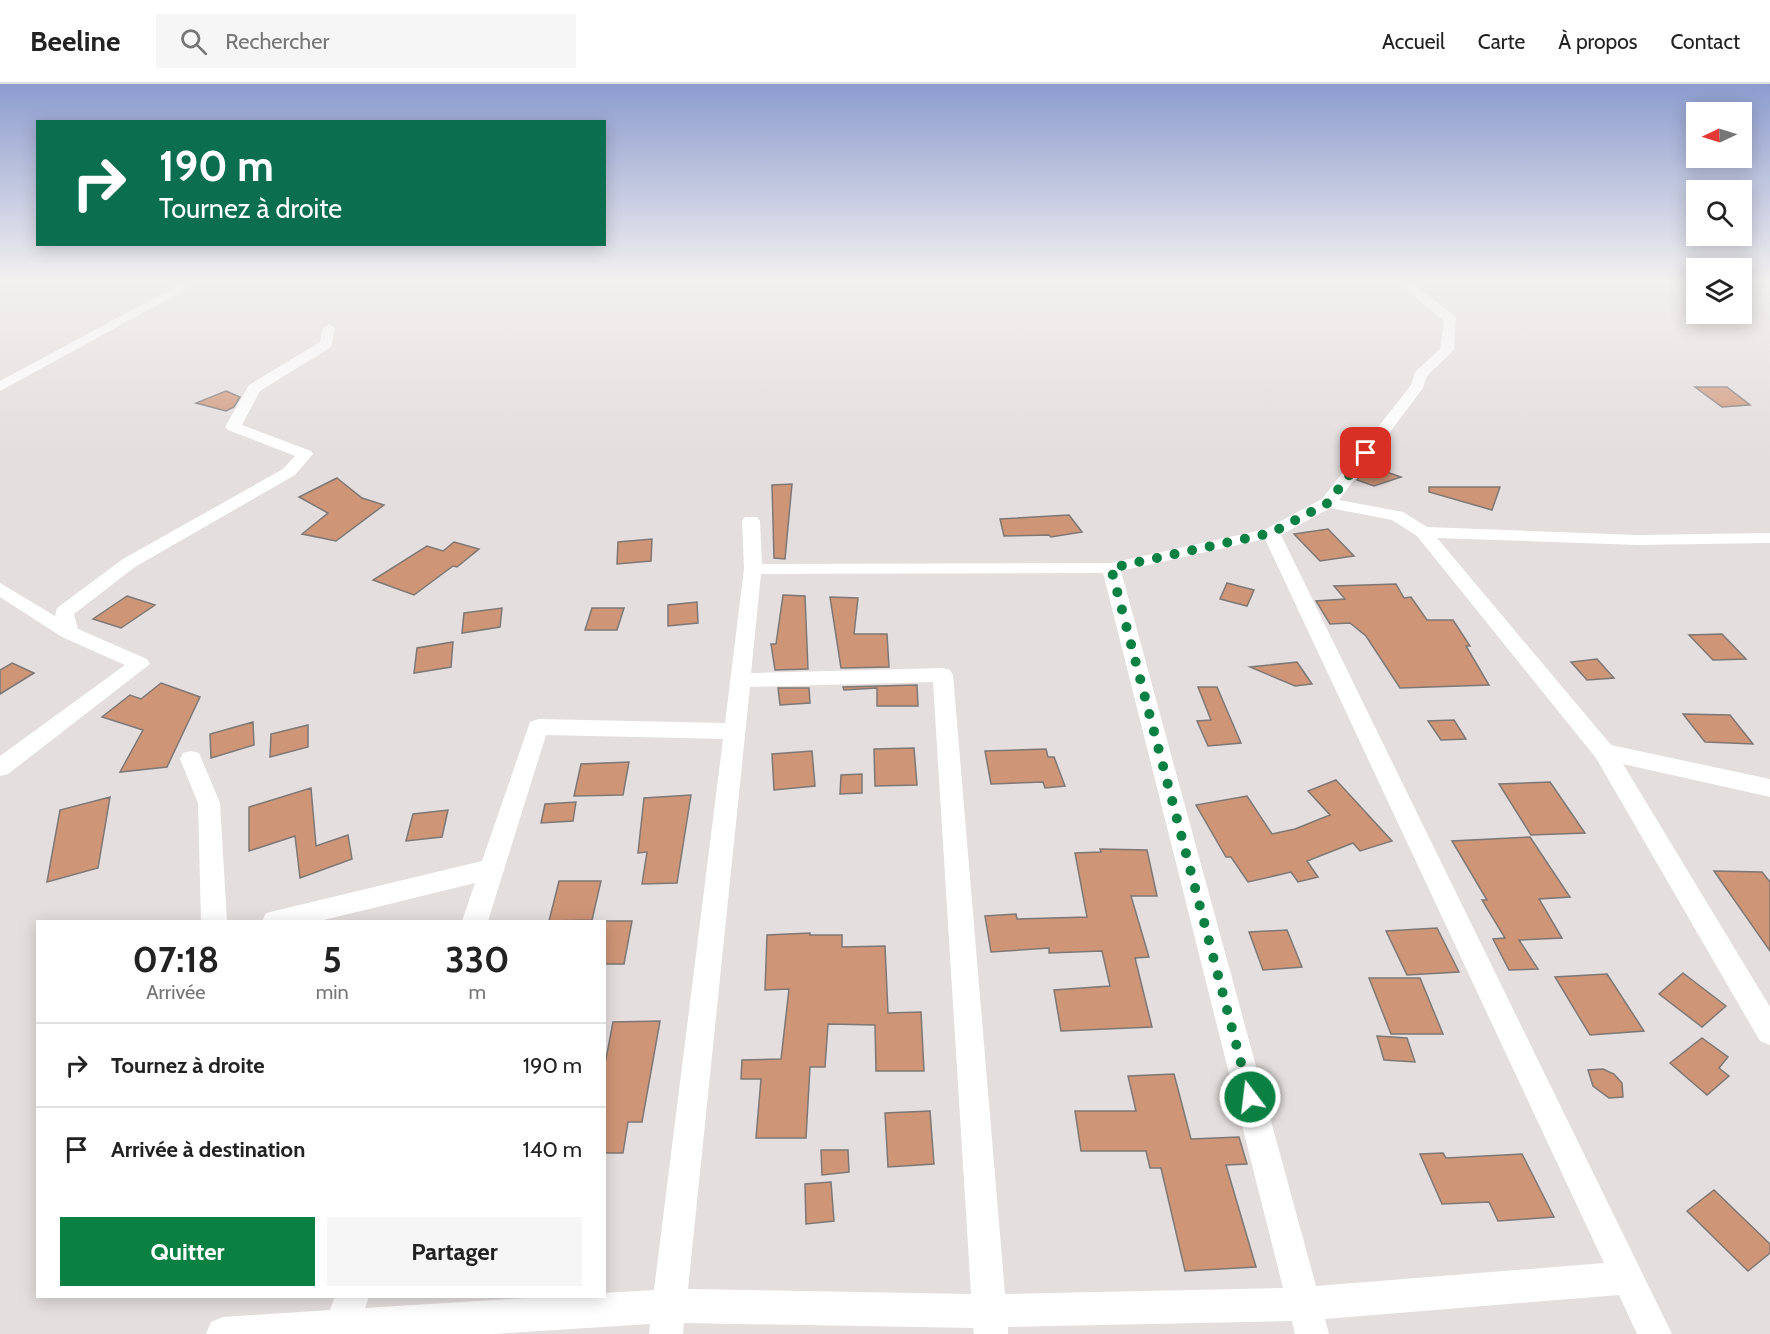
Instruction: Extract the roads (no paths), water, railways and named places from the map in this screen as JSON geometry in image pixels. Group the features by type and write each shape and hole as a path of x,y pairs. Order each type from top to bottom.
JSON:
{"street":[{"path":"0,387 90,338"},
{"path":"69,633 64,612 73,604 129,563 289,472 305,454 232,428 254,388 326,344 327,338"},
{"path":"753,569 1111,568 1271,533 1328,503 1418,385 1420,375 1447,350 1449,338"},
{"path":"1328,503 1397,516 1423,532 1604,752 1770,1032"},
{"path":"668,1320 753,569 751,521"},
{"path":"1423,532 1638,540 1770,538"},
{"path":"1271,533 1626,1278 1655,1334"},
{"path":"1111,568 1308,1319"},
{"path":"0,589 69,633 140,664 0,768"},
{"path":"740,680 943,675 990,1323"},
{"path":"475,920 538,727 734,731"},
{"path":"1604,752 1770,788"},
{"path":"191,759 209,803 214,920"},
{"path":"278,920 492,869"},
{"path":"223,1334 344,1319 990,1323 1308,1319 1626,1278"}]}
